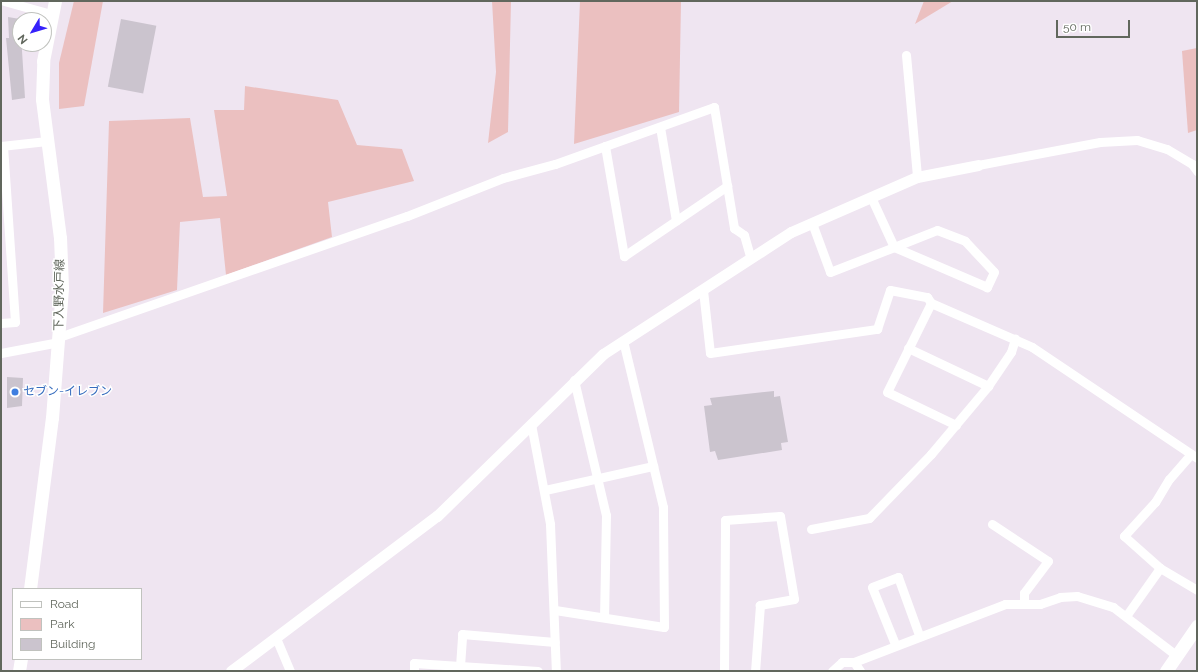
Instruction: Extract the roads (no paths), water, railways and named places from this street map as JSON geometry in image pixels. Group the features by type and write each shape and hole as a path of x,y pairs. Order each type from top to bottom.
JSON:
{"main road":[{"name":"下入野水戸線","path":"52,12 55,1"},
{"name":"下入野水戸線","path":"30,588 59,340 60,238 47,141 43,72 46,52"},
{"path":"1166,671 1197,626"},
{"path":"19,671 21,660"}],"street":[{"path":"4,1 44,12"},
{"path":"906,55 917,177"},
{"path":"1,353 59,340 407,216 503,178 605,146 714,107 734,228 744,235 750,256"},
{"path":"660,127 676,221"},
{"path":"231,671 437,516 574,380 623,341 703,290 750,256 812,223 917,177 1100,142 1137,140 1167,149 1192,164 1197,171"},
{"path":"1,323 14,322 2,146 47,141"},
{"path":"605,146 624,256 727,186"},
{"path":"812,223 830,272 894,247 937,230 965,241 994,272 987,287 894,247 871,197"},
{"path":"703,290 710,353 877,329 890,290 926,297 931,303 1016,339 1194,456 1169,479 1155,502 1124,536 1160,568 1197,590"},
{"path":"931,303 887,392 956,425"},
{"path":"811,529 869,518 956,425 988,386 1011,352 1016,339"},
{"path":"555,610 604,616 664,627 663,507 623,341"},
{"path":"908,348 988,386"},
{"path":"574,380 606,514 604,616"},
{"path":"531,424 545,490 555,610 556,671"},
{"path":"545,490 653,466"},
{"path":"724,671 725,520 780,516 794,599 760,605 754,671"},
{"path":"992,524 1048,561 1024,593 1024,604"},
{"path":"1126,616 1160,568"},
{"path":"895,644 872,587 898,577 919,635"},
{"path":"832,671 842,662 854,662 895,644 1005,604 1024,604 1077,596 1113,607 1177,656"},
{"path":"460,666 462,634 555,642"},
{"path":"276,638 290,671"},
{"path":"854,662 860,671"},
{"path":"414,671 414,663 538,671"}],"place":[{"name":"セブン-イレブン","path":"15,392"}]}
